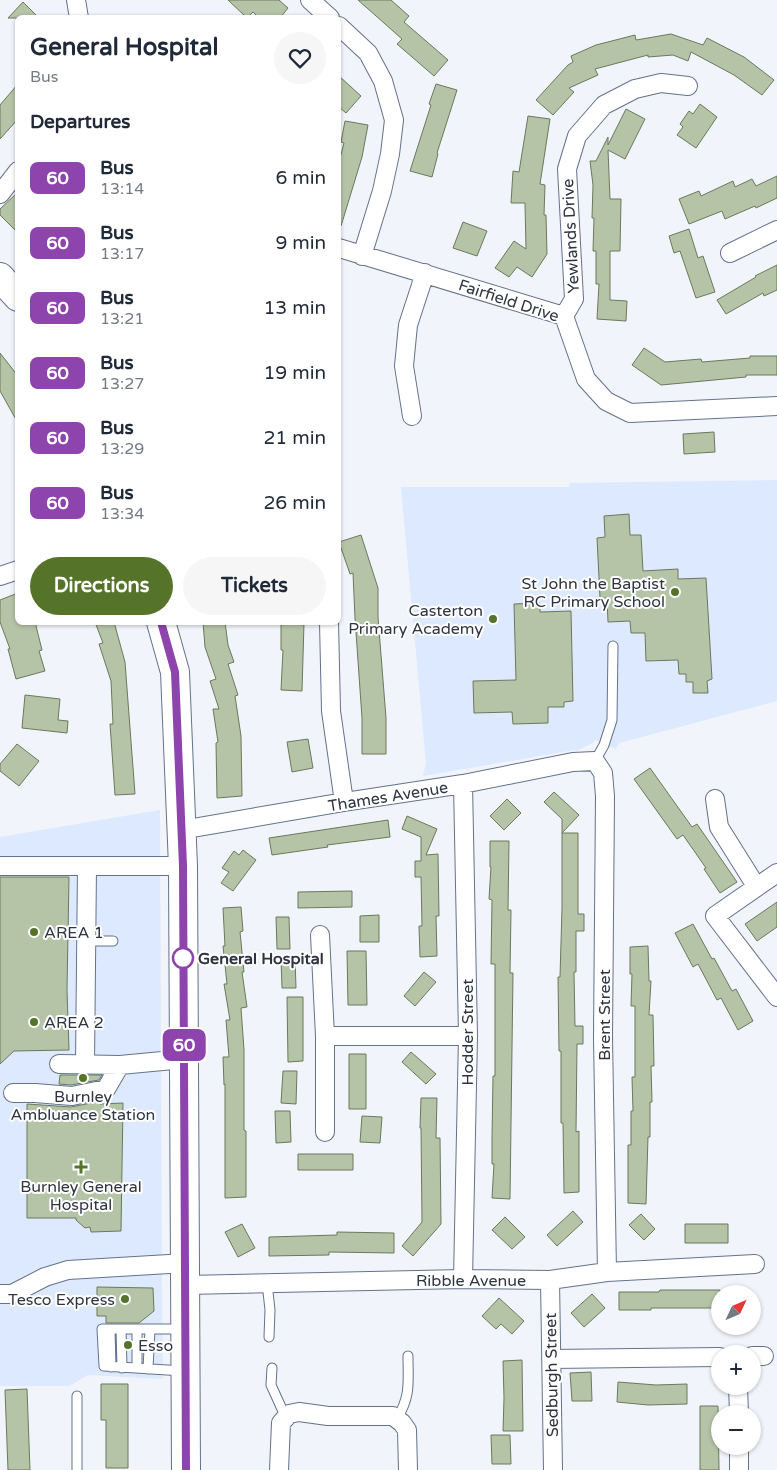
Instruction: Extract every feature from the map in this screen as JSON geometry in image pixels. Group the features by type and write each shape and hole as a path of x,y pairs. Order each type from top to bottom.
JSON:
{"highway":[{"path":"0,277 15,294"},
{"path":"162,625 175,672 182,830 186,1470"}],"street":[{"path":"76,0 78,15"},
{"path":"310,0 327,15"},
{"path":"341,28 368,53 384,81 394,120 390,154 382,191 362,256"},
{"name":"Yewlands Drive","path":"564,316 574,299 567,169 577,136 604,104 635,89 661,83 688,86"},
{"path":"0,194 15,176"},
{"path":"730,253 777,230"},
{"name":"Fairfield Drive","path":"341,249 564,316 586,379 606,401 630,413 777,406"},
{"path":"412,416 404,366 408,325 425,273"},
{"path":"0,576 15,571"},
{"path":"329,625 331,711 344,802"},
{"name":"Thames Avenue","path":"182,830 463,784 573,762 595,761"},
{"name":"Brent Street","path":"595,761 603,773 605,796 603,1038 607,1272"},
{"name":"Hodder Street","path":"463,784 468,1036 463,1279"},
{"path":"715,799 719,827 756,886"},
{"path":"0,866 183,866"},
{"path":"85,1064 88,866"},
{"path":"777,873 715,916 777,997"},
{"path":"320,935 325,1036 325,1132"},
{"path":"325,1036 468,1036"},
{"path":"59,1064 120,1065 184,1059"},
{"path":"13,1093 72,1096 106,1089 120,1065"},
{"name":"Ribble Avenue","path":"0,1294 12,1294 46,1277 68,1270 186,1274 267,1283 463,1279 550,1280 607,1272 755,1264"},
{"name":"Sedburgh Street","path":"550,1280 552,1470"},
{"path":"551,1360 711,1357"},
{"path":"279,1470 281,1423 289,1414 299,1412 328,1416 393,1416 407,1430 408,1470"},
{"path":"739,1455 739,1470"}],"lane":[{"path":"595,761 606,740 612,720 613,646"},
{"path":"87,942 113,941"},
{"path":"267,1283 270,1310 269,1337"},
{"path":"186,1329 102,1329 104,1366 186,1371"},
{"path":"121,1329 122,1368"},
{"path":"137,1329 137,1368"},
{"path":"148,1369 150,1329"},
{"path":"397,1419 404,1406 408,1392 408,1356"},
{"path":"272,1368 272,1385 286,1418"},
{"path":"77,1396 77,1470"}],"shaded area":[{"path":"777,480 777,701 619,743 616,749 595,740 593,743 576,751 423,776 426,763 401,487 569,487 570,483"},
{"name":"Burnley General Hospital","path":"160,810 163,1379 88,1375 69,1386 0,1386 0,837"}],"building":[{"path":"228,0 279,0 288,8 282,15 256,15 253,12 250,15 244,15"},
{"path":"358,0 391,0 409,16 404,22 448,60 434,76 397,44 402,39"},
{"path":"23,2 36,15 15,15 15,18 8,18"},
{"path":"671,34 703,45 707,38 744,57 774,80 762,95 734,75 691,52 688,61 673,55 648,57 648,55 595,69 598,75 569,88 574,92 553,115 536,100 573,62 571,56 596,45 635,35 636,40"},
{"path":"341,78 361,96 346,113 341,109"},
{"path":"436,84 457,90 437,153 432,177 410,171"},
{"path":"15,88 15,122 0,139 0,105"},
{"path":"700,104 717,117 696,148 677,135 683,127 680,124 689,111 693,114"},
{"path":"626,109 645,119 625,159 608,150 610,199 621,199 620,251 610,251 610,300 627,301 626,321 597,319 599,284 596,284 596,251 593,251 593,185 590,161 596,161 608,137 608,145"},
{"path":"528,116 550,119 540,184 545,185 544,215 546,215 547,254 532,277 517,267 509,277 495,268 514,241 526,249 525,203 511,203 513,171 519,172"},
{"path":"345,121 368,125 362,157 341,226 341,154 344,143 341,142"},
{"path":"777,176 777,198 725,219 722,211 689,224 679,199 699,191 701,196 733,181 735,187 752,179 756,186"},
{"path":"15,195 15,230 0,215 0,209"},
{"path":"463,222 487,231 477,256 453,248"},
{"path":"689,229 698,258 703,256 715,292 696,298 680,251 674,253 669,236"},
{"path":"777,265 777,290 764,296 763,293 726,314 717,300 755,276"},
{"path":"644,348 665,362 701,359 702,362 750,358 750,356 777,356 777,375 746,375 746,377 661,385 632,365"},
{"path":"0,353 15,372 15,418 0,391"},
{"path":"714,432 715,452 684,454 683,434"},
{"path":"629,514 630,535 641,535 643,571 678,569 678,579 706,578 712,679 707,681 708,693 693,693 693,682 686,682 686,674 679,674 678,660 646,661 645,633 631,633 630,621 608,622 607,598 600,598 597,538 605,537 604,516"},
{"path":"361,535 378,588 378,617 386,718 386,754 362,754 362,718 353,573 350,574 341,548 341,541"},
{"path":"15,594 15,625 36,625 42,650 39,651 45,671 16,679 8,649 10,649 0,622 0,600"},
{"path":"540,603 540,612 571,611 573,701 564,702 564,707 548,707 548,723 513,724 512,712 474,713 473,681 516,680 514,604"},
{"path":"96,625 115,625 125,662 135,794 115,795 110,724 113,724 111,681 99,644 103,643"},
{"path":"203,625 225,625 228,645 234,662 228,664 238,695 235,696 241,736 242,796 217,798 216,743 218,742 213,709 219,709 210,681 216,679 205,647"},
{"path":"281,625 304,625 302,691 281,690 283,650 281,650"},
{"path":"25,695 60,699 58,720 68,721 67,733 22,728"},
{"path":"308,739 313,768 292,772 287,742"},
{"path":"17,744 39,761 19,786 0,771 0,764"},
{"path":"650,768 692,827 697,824 737,882 720,893 704,869 706,868 683,835 677,839 634,779"},
{"path":"554,792 579,815 562,833 562,819 544,802"},
{"path":"507,799 521,813 504,830 490,816"},
{"path":"407,816 437,829 426,855 438,854 439,916 436,916 437,956 420,957 419,926 422,926 421,877 415,877 415,861 421,861 421,837 402,829"},
{"path":"388,820 390,837 327,845 328,847 272,855 269,838"},
{"path":"562,833 578,833 578,914 584,914 584,931 576,931 576,972 574,972 575,1026 583,1026 583,1044 577,1044 576,1132 579,1131 579,1192 564,1193 558,977 560,977 562,908"},
{"path":"490,841 509,841 508,910 511,910 510,973 513,973 510,1199 492,1198 494,1164 492,1164 492,1139 493,1076 495,1076 495,964 491,964 492,900 489,899"},
{"path":"243,850 256,860 233,891 221,883 229,872 222,868 234,851 239,855"},
{"name":"AREA 1","path":"0,877 69,877 67,990 69,1050 14,1051 0,1064"},
{"path":"352,891 352,907 298,908 298,892"},
{"path":"777,902 777,927 757,941 745,924"},
{"path":"241,907 243,931 240,932 244,972 242,972 247,1007 241,1008 244,1050 246,1197 225,1198 225,1084 223,1057 229,1057 226,1020 230,1020 224,984 227,984 223,946 225,946 223,908"},
{"path":"379,915 379,942 360,942 360,916"},
{"path":"276,917 289,917 290,949 277,949"},
{"path":"693,924 732,991 736,989 753,1021 738,1030 721,998 717,1000 698,964 693,967 675,933"},
{"path":"648,946 649,981 651,981 649,1015 653,1015 654,1066 651,1066 652,1102 650,1102 646,1204 628,1203 628,1145 631,1145 631,1111 633,1111 632,1077 635,1077 635,1006 631,1006 632,974 630,974 630,947"},
{"path":"347,951 366,951 367,1005 348,1005"},
{"path":"295,958 296,988 282,988 281,959"},
{"path":"424,972 436,982 415,1006 404,996"},
{"path":"287,997 303,997 303,1061 288,1062"},
{"path":"411,1052 436,1074 426,1084 402,1062"},
{"path":"349,1054 366,1054 366,1109 349,1109"},
{"path":"283,1071 297,1071 296,1104 281,1103"},
{"path":"60,1075 102,1075 99,1080 71,1085 59,1084"},
{"path":"421,1098 437,1098 436,1138 440,1138 441,1224 413,1256 402,1246 422,1222"},
{"path":"101,1101 100,1104 123,1103 121,1231 91,1232 90,1227 85,1228 76,1218 27,1218 27,1104 71,1107"},
{"path":"275,1111 290,1111 291,1142 276,1143"},
{"path":"362,1116 382,1117 380,1143 360,1142"},
{"path":"298,1154 353,1154 353,1170 298,1170"},
{"path":"573,1211 583,1222 557,1246 547,1235"},
{"path":"641,1214 655,1229 644,1240 629,1225"},
{"path":"505,1217 525,1237 512,1249 492,1230"},
{"path":"242,1224 255,1248 238,1257 225,1232"},
{"path":"685,1224 728,1224 728,1243 685,1243"},
{"path":"337,1232 394,1233 394,1253 329,1252 329,1255 269,1256 269,1237 337,1235"},
{"name":"Tesco Express","path":"97,1287 153,1288 154,1311 139,1323 106,1323 106,1316 97,1316"},
{"path":"660,1290 711,1290 711,1308 619,1310 619,1292 659,1292"},
{"path":"592,1294 605,1308 584,1327 571,1313"},
{"path":"499,1298 524,1321 512,1334 501,1324 496,1329 482,1316"},
{"path":"522,1360 523,1431 503,1431 503,1361"},
{"path":"591,1372 592,1401 572,1401 570,1373"},
{"path":"618,1382 656,1385 687,1384 687,1404 648,1405 617,1402"},
{"path":"101,1384 128,1384 128,1468 106,1468 106,1420 101,1420"},
{"path":"27,1389 30,1470 8,1470 5,1390"},
{"path":"700,1406 711,1406 711,1455 719,1455 719,1470 700,1470"},
{"path":"491,1435 510,1435 511,1464 492,1464"}],"bus line":[{"name":"60","path":"162,625 175,672 183,866 186,1470"}],"place":[{"name":"St John the Baptist RC Primary School","path":"675,592"},
{"name":"Casterton Primary Academy","path":"493,619"},
{"name":"AREA 1","path":"34,932"},
{"name":"General Hospital","path":"183,958"},
{"name":"AREA 2","path":"34,1022"},
{"name":"Burnley Ambluance Station","path":"83,1078"},
{"name":"Burnley General Hospital","path":"81,1167"},
{"name":"Tesco Express","path":"125,1299"},
{"name":"Esso","path":"128,1345"}]}
